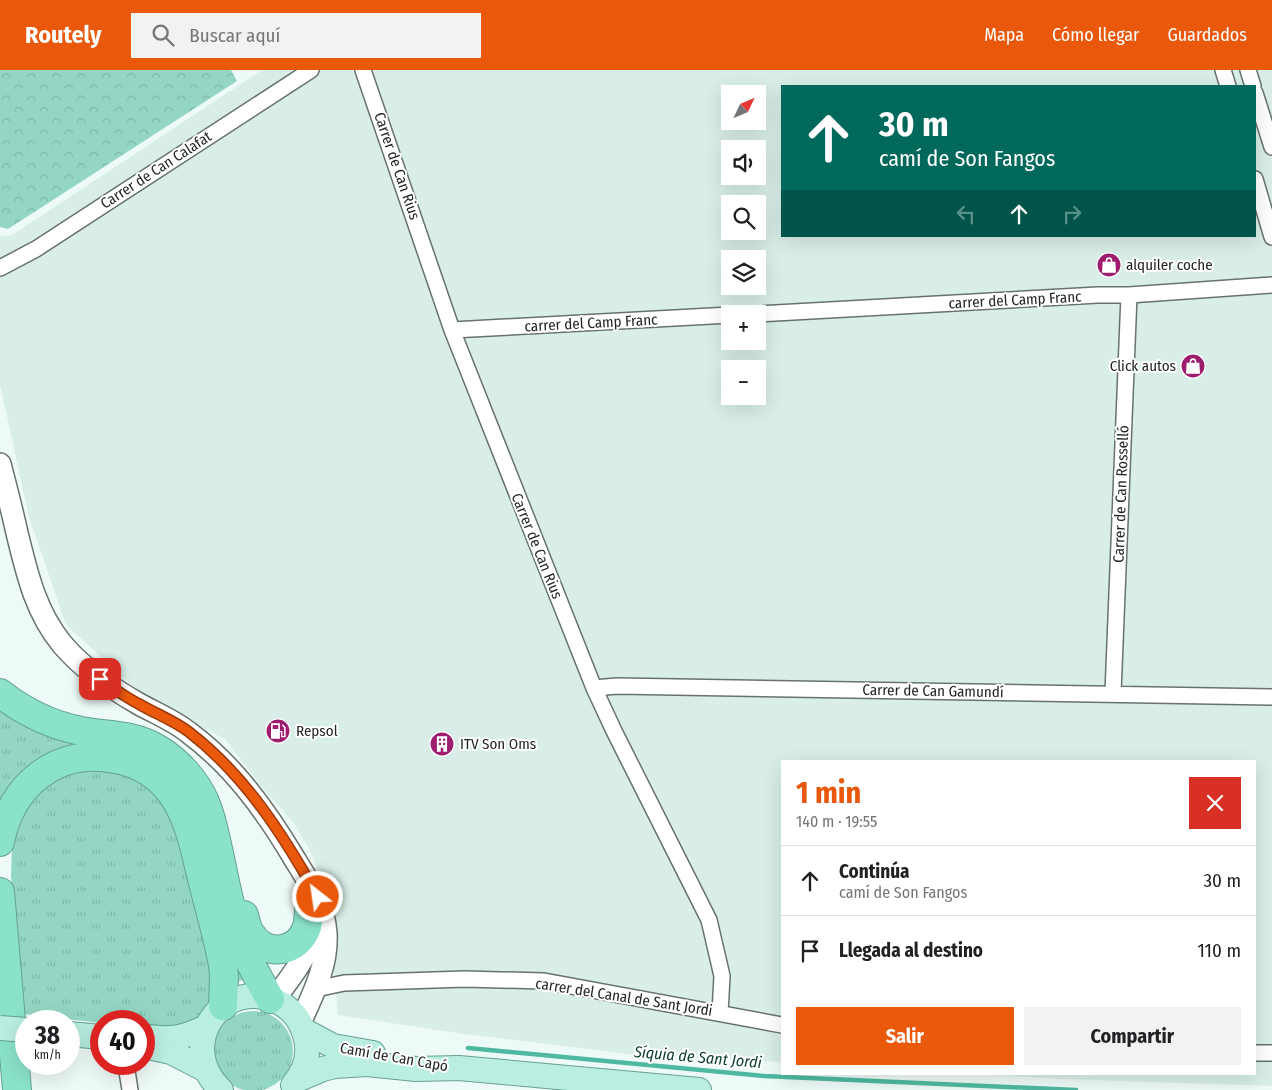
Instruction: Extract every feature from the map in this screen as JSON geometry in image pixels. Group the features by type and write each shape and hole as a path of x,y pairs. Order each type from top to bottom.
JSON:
{"highway":[{"path":"0,693 21,709 38,718 83,731 126,736 142,741 172,759 198,788 206,802 212,823 236,928 243,948 272,1000"},
{"path":"0,842 7,815 31,782 54,766 77,757 106,757 137,765 161,781 178,804 192,841 221,954 224,976 223,1006"},
{"path":"223,876 238,896 251,934 261,945 272,950 284,949 296,943 300,938 307,925 309,903"},
{"path":"0,892 17,1090"},
{"path":"0,1068 3,1090"}],"main road":[{"path":"221,1090 206,1070 203,1062 201,1045 206,1027 223,1006 239,998 249,996 272,1000"},
{"name":"Camí de Can Capó","path":"272,1000 290,1010 302,1027 333,1046 459,1068"},
{"path":"155,1038 175,1039 189,1036 206,1027"},
{"path":"293,1085 305,1064 307,1056 306,1039 302,1027"},
{"path":"0,1028 15,1029"},
{"path":"155,1048 171,1052 206,1070"},
{"name":"Camí de Can Capó","path":"293,1085 323,1069 348,1064 367,1064 416,1069 459,1068 699,1090"}],"street":[{"name":"Carrer de Can Calafat","path":"0,268 36,249 311,70"},
{"name":"Carrer de Can Rius","path":"363,70 452,330 594,688 709,920 722,976 720,1013"},
{"path":"1223,70 1228,85"},
{"path":"1248,70 1253,85"},
{"path":"1256,96 1272,146"},
{"path":"1256,182 1272,237"},
{"name":"carrer del Camp Franc","path":"766,314 1098,295 1129,295 1272,285"},
{"name":"Carrer de Can Rosselló","path":"1113,693 1129,295"},
{"name":"carrer del Camp Franc","path":"452,330 721,315"},
{"path":"0,464 32,590 45,619 62,643 85,667 100,679 140,705 180,726 208,748 249,791 266,813 318,897 326,934 325,958 302,1027"},
{"name":"Carrer de Can Gamundí","path":"594,688 618,686 1272,697"},
{"path":"272,1000 308,950 313,924 309,903 285,843"},
{"name":"carrer del Canal de Sant Jordi","path":"316,989 344,983 465,979 544,981 781,1025"},
{"path":"1256,1053 1272,1053"},
{"path":"128,1075 130,1090"}],"shaded area":[{"path":"262,70 1272,70 1272,1086 988,1075 1256,1075 1256,760 781,760 781,1062 645,1056 464,1034 338,1015 323,882 310,850 293,822 265,791 226,740 142,694 66,625 29,517 0,385 0,236 12,235"}],"green space":[{"path":"0,70 231,70 237,81 8,229 0,227"},
{"path":"0,705 30,724 52,733 76,739 124,746 144,752 159,761 173,773 194,801 200,815 229,933 248,979 234,982 231,960 197,825 187,800 178,787 158,767 134,754 109,748 83,748 58,755 35,767 15,786 0,810"},
{"path":"104,769 130,775 157,794 173,820 207,948 214,989 207,1012 190,1025 155,1027 155,1010 90,1010 90,1022 80,1021 80,1010 23,1010 11,876 12,846 16,825 39,790 70,772"},
{"path":"253,1011 268,1014 281,1023 290,1036 293,1051 290,1066 281,1079 268,1088 253,1091 238,1088 225,1079 216,1066 213,1051 216,1036 225,1023 238,1014"}],"waterway":[{"name":"Síquia de Sant Jordi","path":"468,1048 764,1076 1076,1090"}],"place":[{"name":"alquiler coche","path":"1109,265"},
{"name":"Click autos","path":"1193,366"},
{"name":"Repsol","path":"278,731"},
{"name":"ITV Son Oms","path":"442,744"}],"route":[{"path":"100,679 118,692 189,732 231,771 266,813 318,897"}]}
